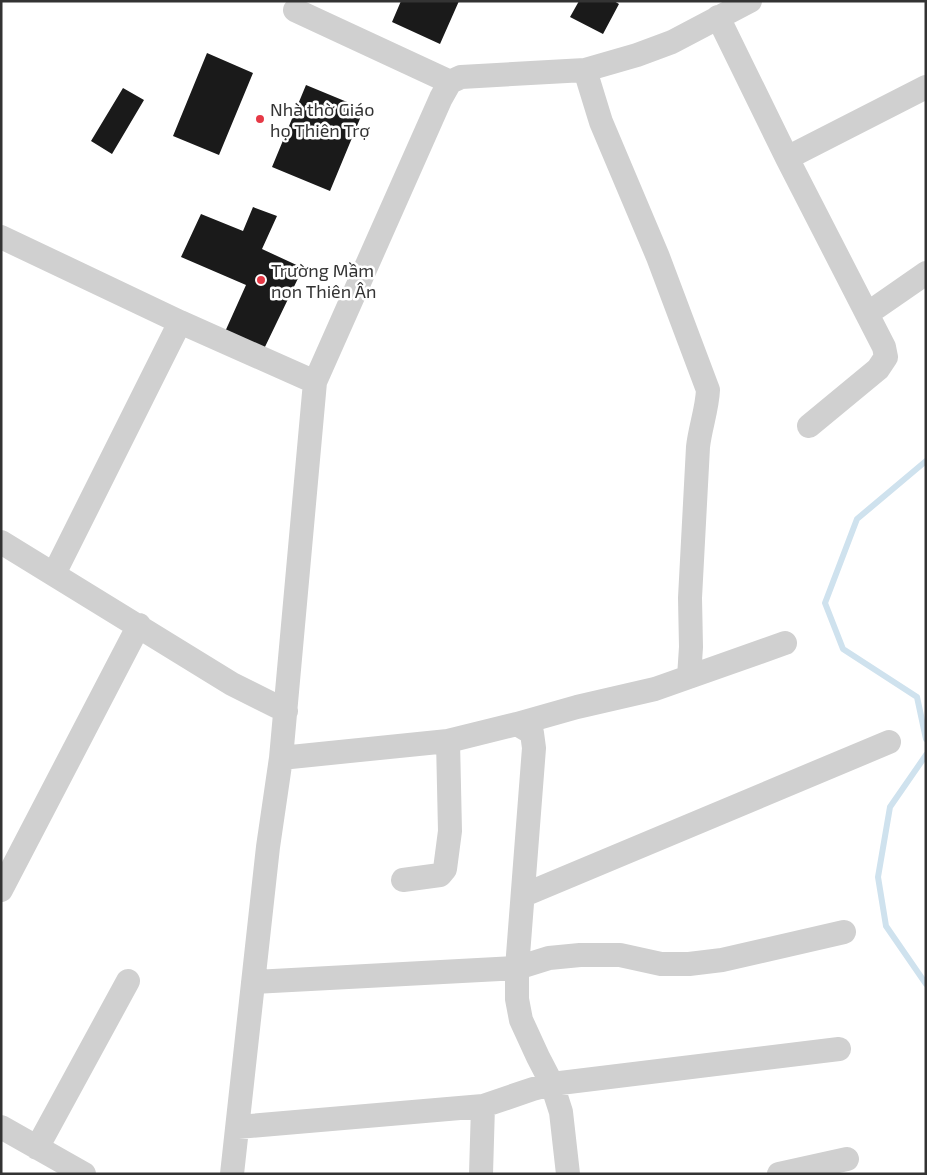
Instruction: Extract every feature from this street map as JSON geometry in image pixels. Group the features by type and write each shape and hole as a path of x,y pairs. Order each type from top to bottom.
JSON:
{"street":[{"path":"232,1174 268,847 286,711 315,382 441,98 450,82 461,77 585,70 637,55 672,42 750,1"},
{"path":"295,10 450,82"},
{"path":"718,17 786,158 884,347 886,357 878,369 809,426"},
{"path":"585,70 601,122 658,258 708,390 708,406 700,429 698,447 690,598 691,646 688,677"},
{"path":"786,158 926,87"},
{"path":"4,244 315,382"},
{"path":"867,314 926,273"},
{"path":"54,574 180,322"},
{"path":"3,548 54,574 232,684 286,711"},
{"path":"1,890 139,625"},
{"path":"281,758 448,741 654,689 785,643"},
{"path":"517,724 532,733 534,748 517,968 517,1000 521,1020 552,1084 561,1112 568,1174"},
{"path":"403,880 440,875 445,868 450,831 448,741"},
{"path":"524,895 889,742"},
{"path":"254,982 517,968 549,958 580,955 620,955 661,964 689,964 722,960 844,932"},
{"path":"38,1148 128,981"},
{"path":"238,1127 483,1106 552,1084 840,1049"},
{"path":"481,1174 483,1106"},
{"path":"1,1127 84,1174"},
{"path":"779,1174 847,1159"}],"building":[{"path":"401,1 459,1 440,44 392,22"},
{"path":"579,1 614,1 619,4 603,34 570,17"},
{"path":"207,53 253,73 219,155 173,136"},
{"path":"306,85 364,109 330,191 272,167"},
{"path":"123,88 144,100 112,154 91,141"},
{"path":"253,207 277,216 262,249 303,268 263,351 224,334 246,285 181,257 201,214 243,231"}],"waterway":[{"path":"926,461 857,519 825,603 843,649 917,697 926,739"},
{"path":"926,755 890,807 878,877 886,926 926,984"}],"place":[{"name":"Nhà thờ Giáo họ Thiên Trợ","path":"260,119"},
{"name":"Trường Mầm non Thiên Ân","path":"261,280"}]}
